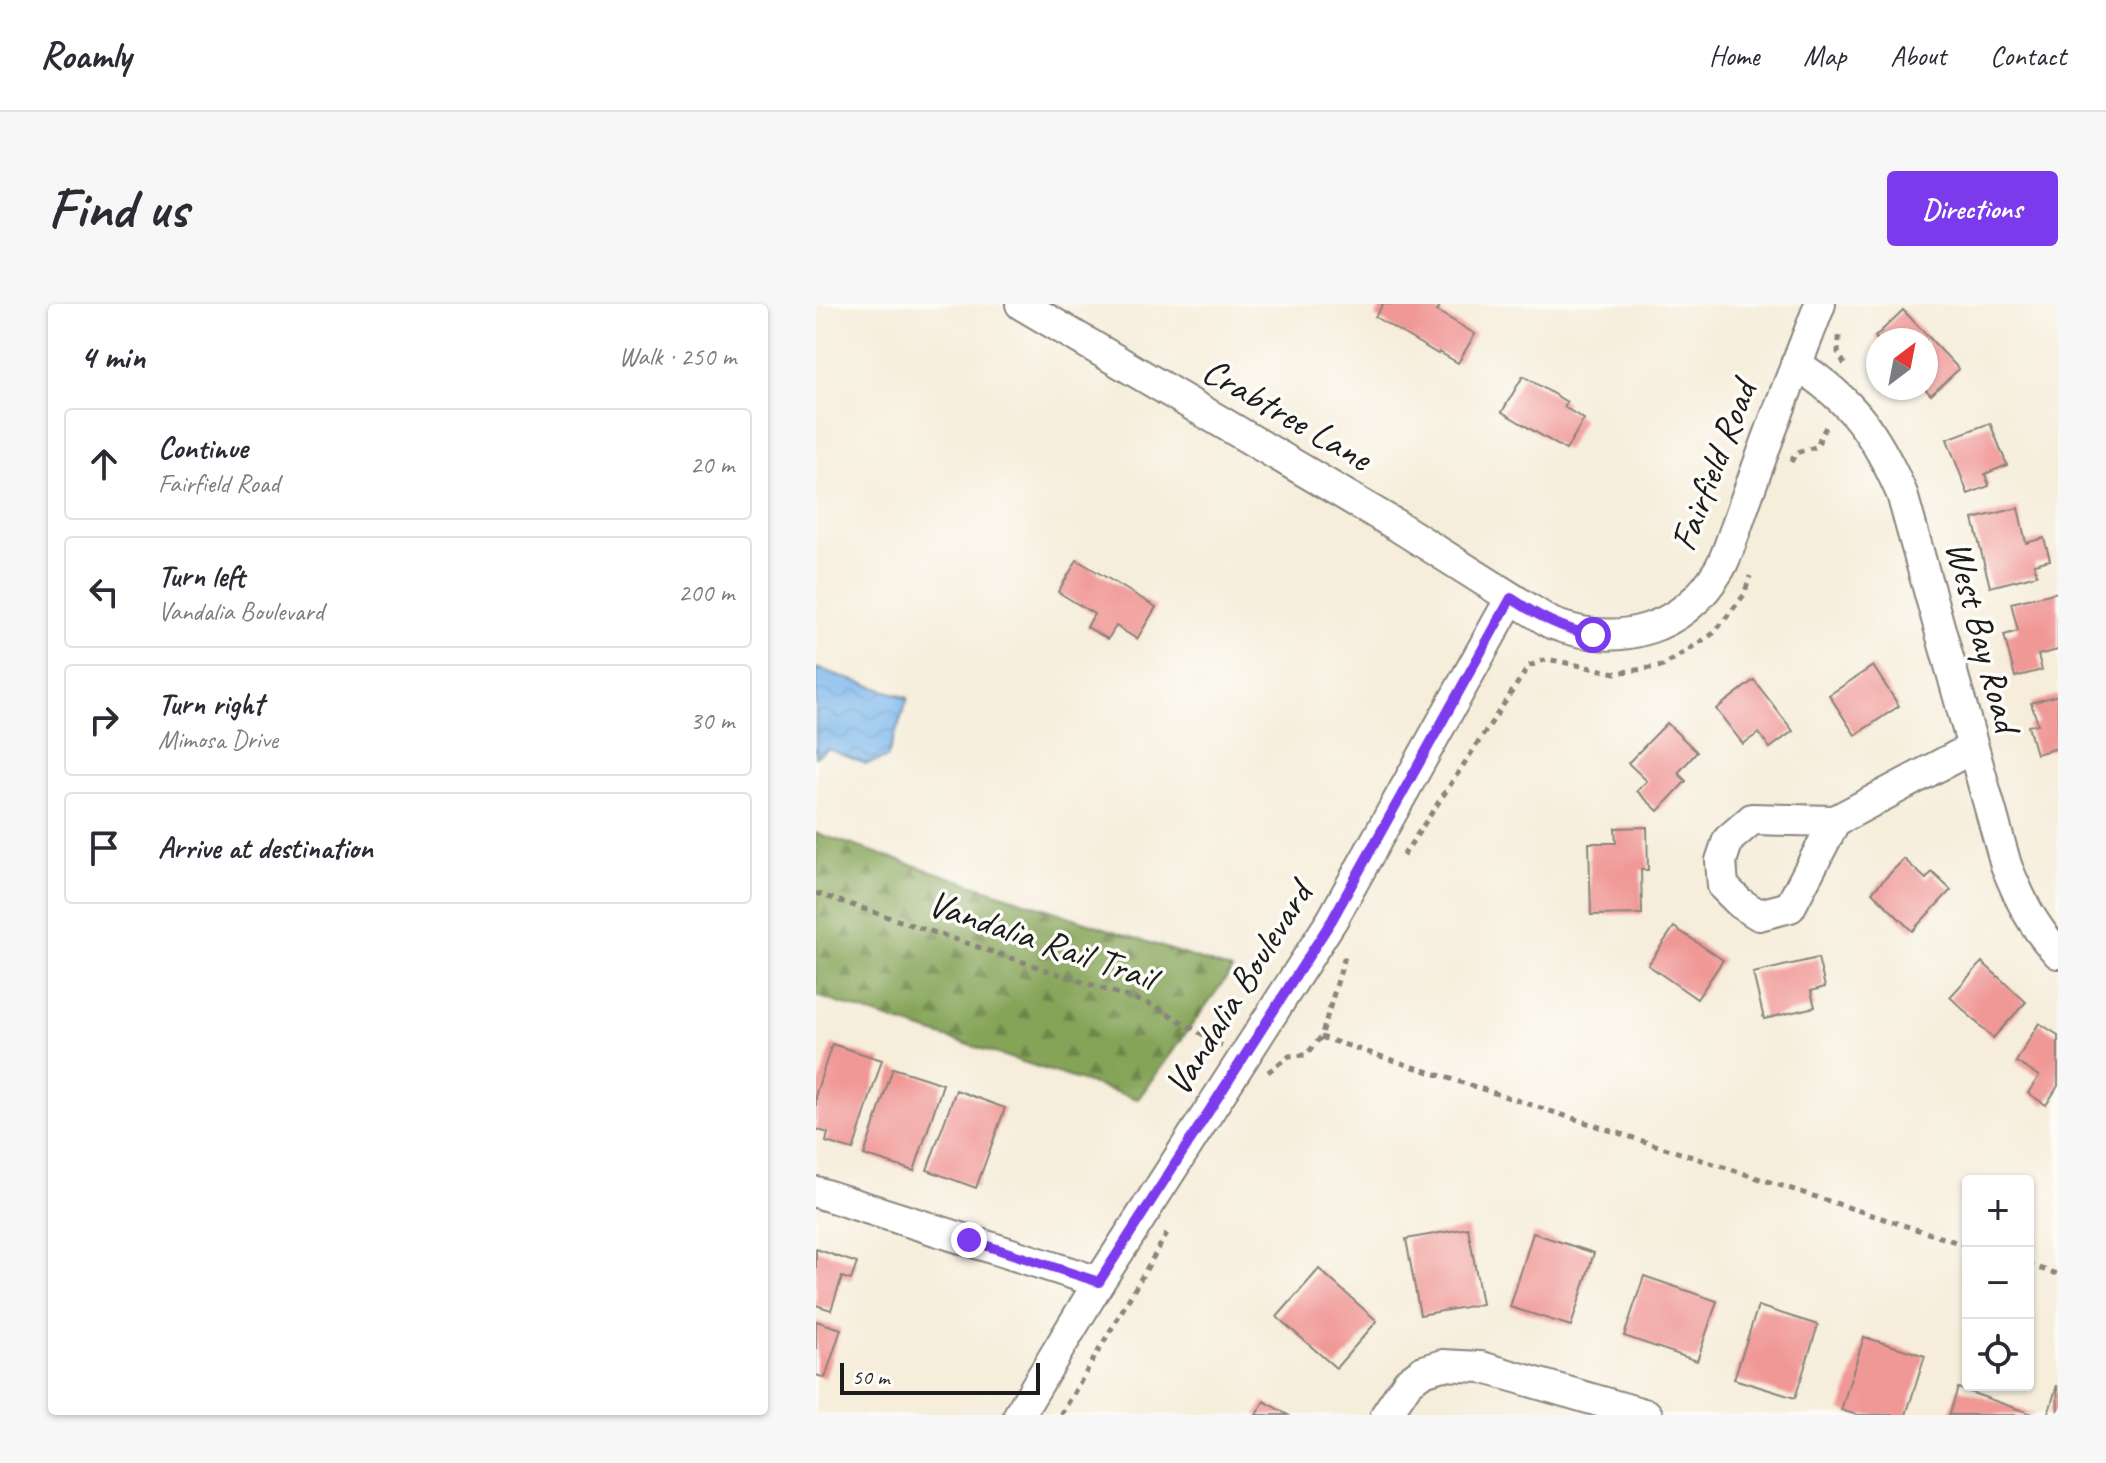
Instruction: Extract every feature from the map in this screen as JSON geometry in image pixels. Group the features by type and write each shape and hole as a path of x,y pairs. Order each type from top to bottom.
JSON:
{"street":[{"name":"Crabtree Lane","path":"1021,304 1396,525 1511,598"},
{"name":"Fairfield Road","path":"1511,598 1551,623 1593,635 1626,634 1647,629 1677,615 1702,594 1721,567 1820,304"},
{"name":"West Bay Road","path":"1796,364 1842,398 1867,427 1887,459 1902,494 2006,865 2020,902 2042,936 2058,953"},
{"name":"Vandalia Boulevard","path":"1019,1415 1099,1282 1254,1066 1511,598"},
{"path":"1835,821 1972,748"},
{"path":"816,1192 1099,1282"},
{"path":"1386,1415 1408,1382 1423,1371 1443,1365 1481,1367 1647,1415"}],"path":[{"path":"1789,466 1796,453 1818,446 1852,381 1838,352 1843,324"},
{"path":"1396,865 1529,666 1547,659 1616,673 1663,666 1714,633 1744,595 1754,566"},
{"name":"Vandalia Rail Trail","path":"816,893 1155,1006 1254,1066"},
{"path":"1254,1066 1289,1056 1306,1055 1321,1037 1348,947"},
{"path":"1321,1037 1962,1244"},
{"path":"1061,1415 1170,1229"},
{"path":"2034,1267 2058,1274"}],"green space":[{"path":"816,833 1232,970 1138,1099 816,996"}],"water":[{"path":"816,668 908,698 887,758 866,764 828,749 816,757"}],"building":[{"path":"1383,304 1441,304 1437,311 1475,334 1458,363 1375,317"},
{"path":"1903,310 1920,328 1884,328"},
{"path":"1938,347 1959,369 1938,388"},
{"path":"1523,376 1567,402 1564,407 1584,419 1566,450 1502,412"},
{"path":"1990,423 2007,465 1985,474 1989,486 1968,494 1947,439"},
{"path":"2018,508 2026,543 2044,538 2050,560 2034,564 2037,575 1990,587 1973,519"},
{"path":"1077,560 1156,607 1137,639 1116,626 1108,639 1087,627 1094,614 1058,592"},
{"path":"2058,592 2058,650 2038,655 2042,670 2015,677 2004,635 2018,631 2011,603"},
{"path":"1873,666 1899,706 1855,735 1829,695"},
{"path":"1754,680 1793,731 1770,748 1759,733 1743,744 1716,709"},
{"path":"2058,695 2058,748 2036,754 2028,726 2038,724 2031,703"},
{"path":"1667,723 1697,752 1678,773 1686,781 1658,811 1637,791 1647,781 1628,763"},
{"path":"1647,827 1648,870 1641,870 1642,914 1591,915 1589,843 1616,843 1615,828"},
{"path":"1904,859 1926,879 1932,872 1951,890 1912,931 1872,892"},
{"path":"1674,927 1723,960 1697,999 1648,965"},
{"path":"1818,958 1825,987 1811,991 1815,1007 1764,1019 1753,973"},
{"path":"1982,962 2026,1002 1993,1038 1950,997"},
{"path":"2039,1023 2058,1035 2058,1086 2046,1105 2028,1093 2039,1076 2016,1062"},
{"path":"832,1044 882,1060 853,1150 826,1142 828,1133 816,1129 816,1093"},
{"path":"893,1068 943,1084 914,1171 864,1155"},
{"path":"956,1090 1005,1108 976,1188 927,1170"},
{"path":"1468,1228 1482,1304 1420,1315 1406,1239"},
{"path":"1533,1233 1594,1253 1571,1326 1510,1307"},
{"path":"816,1249 857,1263 851,1280 842,1277 831,1310 816,1305"},
{"path":"1319,1269 1377,1321 1336,1368 1277,1317"},
{"path":"1644,1276 1717,1301 1697,1361 1624,1336"},
{"path":"1758,1306 1818,1325 1795,1398 1734,1379"},
{"path":"816,1321 841,1329 825,1378 816,1375"},
{"path":"1864,1337 1925,1356 1906,1415 1857,1415 1841,1410"},
{"path":"2057,1385 2058,1415 2048,1415"},
{"path":"1958,1388 2035,1415 1949,1415"},
{"path":"1264,1401 1288,1415 1256,1415"}],"route":[{"path":"969,1240 1099,1282 1332,920 1511,598 1551,623 1593,635"}]}
